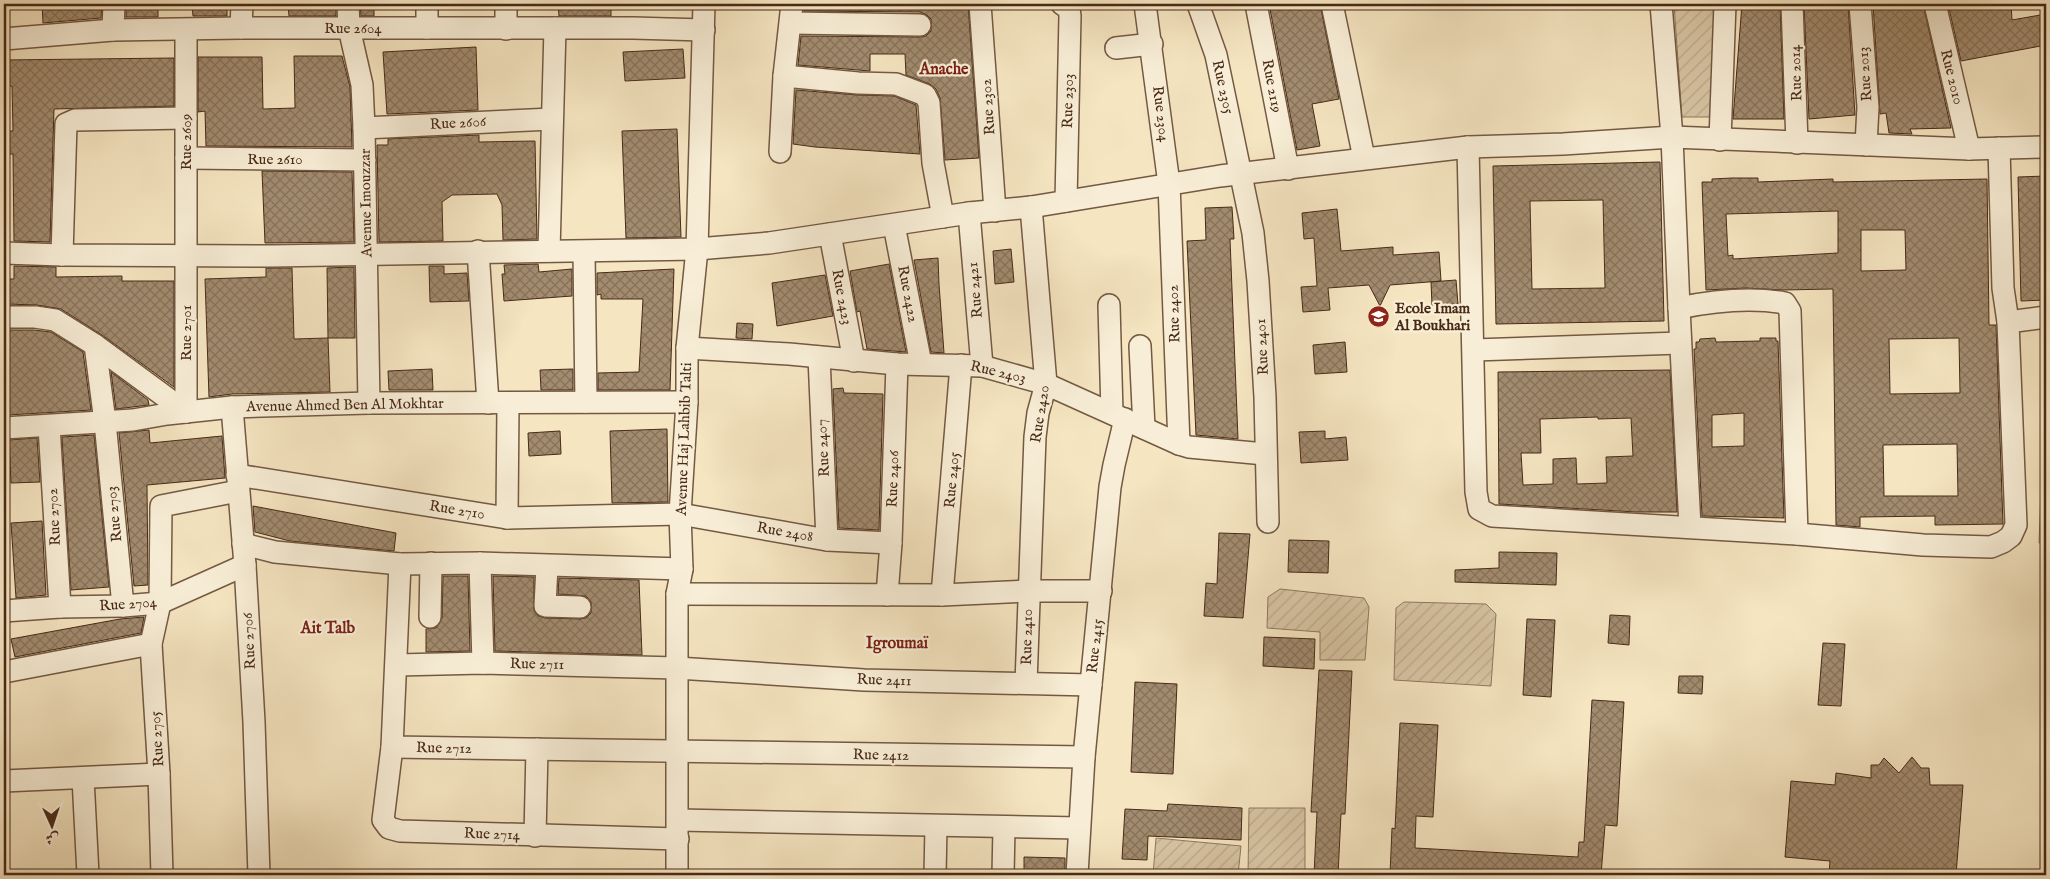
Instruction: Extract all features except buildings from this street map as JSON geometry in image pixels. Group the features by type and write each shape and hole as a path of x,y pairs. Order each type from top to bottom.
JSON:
{"street":[{"path":"113,30 114,4"},
{"path":"241,28 242,4"},
{"name":"Avenue Imouzzar","path":"348,4 349,28 362,85 369,403"},
{"path":"427,4 427,28"},
{"path":"506,4 506,29"},
{"name":"Avenue Haj Lahbib Talti","path":"677,875 678,594 682,569 680,514 687,402 687,348 697,249 704,4"},
{"name":"Rue 2302","path":"980,4 996,211"},
{"name":"Rue 2303","path":"1062,4 1069,9 1070,16 1066,201"},
{"name":"Rue 2304","path":"1145,4 1152,44 1169,184"},
{"name":"Rue 2305","path":"1198,4 1216,55 1242,173"},
{"name":"Rue 2119","path":"1256,4 1288,169"},
{"path":"1332,4 1364,158"},
{"path":"1661,4 1672,137 1678,308 1690,528"},
{"path":"1720,140 1725,4"},
{"name":"Rue 2014","path":"1792,4 1797,143"},
{"name":"Rue 2013","path":"1860,4 1868,108 1866,145"},
{"name":"Rue 2010","path":"1935,4 1969,149"},
{"path":"780,152 784,76 791,14 920,25"},
{"name":"Rue 2604","path":"4,39 113,30 241,28 704,30"},
{"path":"549,251 555,28"},
{"name":"Rue 2609","path":"186,30 186,255"},
{"path":"1116,48 1152,44"},
{"path":"784,76 858,83 896,84 925,95 929,102 933,163 943,217"},
{"path":"62,255 66,124 76,120 186,118"},
{"name":"Rue 2606","path":"364,128 552,119"},
{"path":"4,253 272,256 478,251 584,252 697,249 760,244 969,213 1031,208 1242,173 1468,148 1672,137 1969,149 2046,147"},
{"path":"1468,148 1476,492 1479,509 1492,516 1797,534 1923,545 1991,548 2011,536 2016,525 2008,322 2003,288 1999,148"},
{"name":"Rue 2610","path":"186,158 365,160"},
{"name":"Rue 2401","path":"1242,173 1253,233 1258,281 1265,397 1268,522"},
{"name":"Rue 2402","path":"1169,184 1179,444"},
{"name":"Rue 2420","path":"1028,591 1034,437 1046,384 1031,208"},
{"name":"Rue 2421","path":"969,213 971,365"},
{"name":"Rue 2422","path":"894,225 921,364"},
{"name":"Rue 2423","path":"830,234 854,361"},
{"path":"478,251 498,403 507,518"},
{"path":"584,252 586,402"},
{"name":"Rue 2701","path":"186,255 186,412"},
{"path":"1678,308 1703,303 1771,301 1785,303 1790,311 1797,534"},
{"name":"Rue 2415","path":"1077,875 1084,757 1119,416 1109,305"},
{"path":"4,317 35,317 55,320 95,345 186,412"},
{"path":"2008,322 2046,317"},
{"path":"1474,350 1680,343"},
{"name":"Rue 2703","path":"95,345 105,422 123,606"},
{"path":"1140,346 1144,428"},
{"name":"Rue 2403","path":"687,348 897,364 971,365 1046,384 1179,444 1189,447 1265,454"},
{"name":"Rue 2407","path":"819,357 827,540"},
{"name":"Rue 2406","path":"887,595 891,543 897,364"},
{"name":"Rue 2405","path":"942,595 971,365"},
{"name":"Avenue Ahmed Ben Al Mokhtar","path":"4,428 105,422 232,407 369,403 687,402"},
{"name":"Rue 2706","path":"232,407 244,555 254,722 259,875"},
{"name":"Rue 2702","path":"49,426 60,607"},
{"name":"Rue 2710","path":"237,483 507,518 680,514"},
{"name":"Rue 2705","path":"162,875 159,774 151,644 160,603 161,506 237,483"},
{"name":"Rue 2408","path":"680,514 827,540 891,543"},
{"path":"244,555 275,552 400,564 431,563 682,569"},
{"name":"Rue 2704","path":"4,612 60,607 123,606 160,603 244,555"},
{"path":"430,617 431,563"},
{"path":"392,747 400,564"},
{"path":"480,564 484,663"},
{"path":"547,566 545,606 580,607"},
{"path":"678,594 942,595 1028,591 1101,591"},
{"name":"Rue 2410","path":"1026,683 1028,591"},
{"path":"4,672 151,644"},
{"name":"Rue 2711","path":"397,665 484,663 677,668"},
{"name":"Rue 2411","path":"677,668 864,680 1091,685"},
{"name":"Rue 2712","path":"392,747 678,752"},
{"name":"Rue 2714","path":"392,747 383,820 389,828 400,831 535,836 678,829 936,826 1079,828"},
{"path":"535,836 537,749"},
{"name":"Rue 2412","path":"678,752 1084,757"},
{"path":"4,781 159,774"},
{"path":"83,778 88,875"},
{"path":"935,875 936,826"},
{"path":"1003,875 1004,827"}],"shaded area":[{"path":"1674,4 1719,4 1714,117 1682,117"},
{"path":"2041,491 2046,491 2046,543 2039,543"},
{"path":"1280,589 1364,598 1369,607 1365,660 1320,660 1320,632 1267,628 1268,597"},
{"path":"1404,602 1486,604 1496,614 1491,686 1394,680 1396,608"},
{"path":"1249,808 1305,808 1305,875 1248,875"},
{"path":"1156,838 1241,846 1238,875 1153,875"}],"place":[{"name":"Ecole Imam Al Boukhari","path":"1379,317"}],"district":[{"name":"Anache","path":"944,70"},
{"name":"Ait Talb","path":"328,629"},
{"name":"Igroumaï","path":"897,644"}]}
